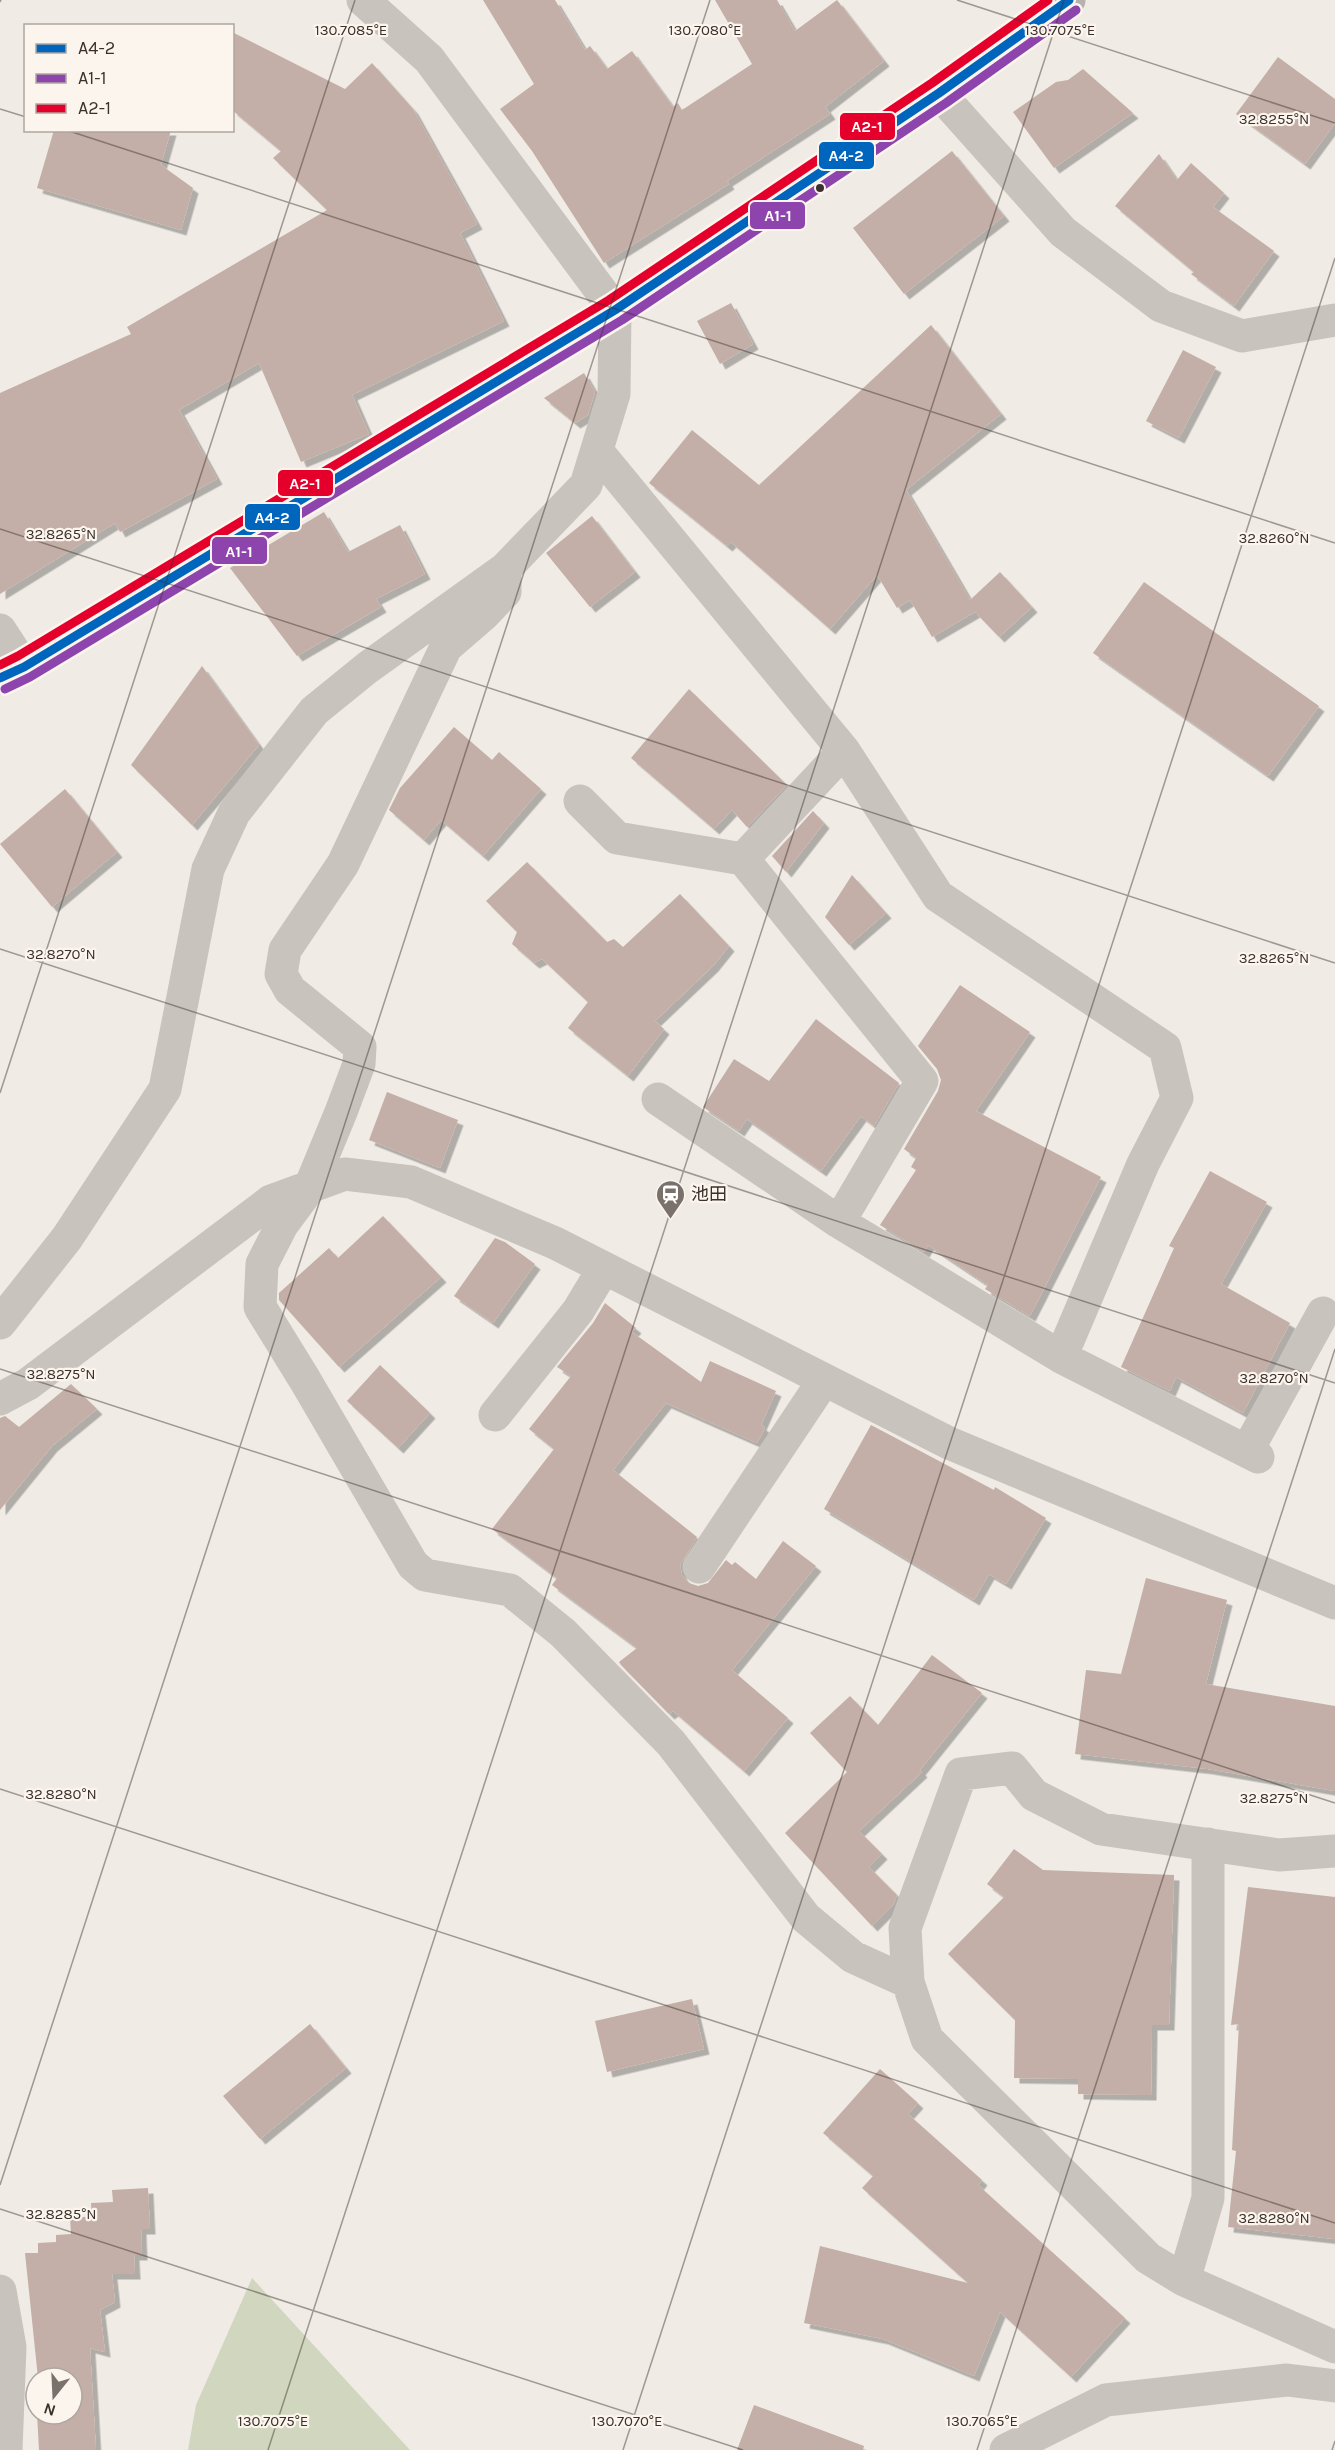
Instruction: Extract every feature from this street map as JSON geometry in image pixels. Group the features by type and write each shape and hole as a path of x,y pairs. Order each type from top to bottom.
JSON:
{"main road":[{"path":"12,673 615,310 939,93 1069,0"}],"street":[{"path":"0,1323 67,1238 165,1089 208,869 234,813 314,711 367,668 505,569 586,485 614,394 615,310 429,59 369,5 342,0"},
{"path":"939,93 1063,232 1161,306 1242,336 1335,320"},
{"path":"597,451 844,751 938,896 1165,1048 1177,1098 1143,1164 1061,1358"},
{"path":"505,569 505,592 483,615 446,647 343,864 285,950 281,974 290,990 360,1047 358,1064 341,1112 310,1187 282,1225 262,1264 260,1307 413,1565 425,1575 510,1590 563,1633 671,1743 806,1918 853,1957 908,1982"},
{"path":"0,630 12,673"},
{"path":"743,859 844,751"},
{"path":"580,801 617,838 743,859 922,1081 839,1222"},
{"path":"658,1099 839,1222 1061,1358 1252,1454 1323,1313"},
{"path":"0,1399 28,1384 271,1201 345,1173 411,1182 555,1243 949,1443 1335,1604"},
{"path":"495,1415 578,1311 604,1268"},
{"path":"699,1568 824,1380"},
{"path":"1335,1851 1279,1855 1101,1829 1034,1795 1012,1768 962,1774 905,1928 908,1982 927,2039 1148,2258 1184,2280 1335,2347"},
{"path":"1184,2280 1208,2198 1208,1844"},
{"path":"0,2291 10,2347 6,2450"},
{"path":"1006,2450 1106,2400 1287,2380 1335,2386"}],"green space":[{"path":"252,2278 410,2450 188,2450 196,2405"}],"building":[{"path":"483,0 555,0 585,50 590,46 607,69 632,51 673,107 678,103 682,110 752,64 715,0 777,0 795,31 837,0 884,61 825,107 830,114 727,181 729,184 604,263 532,151 500,109 534,84"},
{"path":"234,33 345,89 372,63 413,109 477,224 460,233 504,321 352,395 369,434 301,462 259,363 179,410 217,479 120,532 115,523 0,594 0,393 131,334 127,327 327,210 273,158 281,151 234,112"},
{"path":"1278,57 1335,99 1335,123 1305,164 1236,114"},
{"path":"1083,69 1133,113 1054,168 1013,112 1056,82 1068,80"},
{"path":"53,132 170,132 161,165 193,188 181,230 37,188"},
{"path":"952,151 1004,216 904,294 853,228"},
{"path":"1159,154 1177,180 1191,163 1224,193 1213,207 1274,251 1234,306 1191,274 1194,272 1115,206"},
{"path":"731,303 753,344 720,364 697,321"},
{"path":"931,325 1001,414 906,490 970,600 1000,572 1032,607 999,637 975,612 932,637 910,600 897,608 877,575 830,629 731,542 727,546 649,483 692,430 759,485"},
{"path":"1183,350 1216,367 1179,438 1146,421"},
{"path":"584,373 595,392 588,415 575,423 544,398"},
{"path":"324,512 348,552 400,525 425,574 376,599 381,607 297,656 230,568"},
{"path":"592,516 635,572 590,607 546,553"},
{"path":"1144,582 1319,706 1268,776 1093,653"},
{"path":"202,666 259,745 192,825 131,765"},
{"path":"689,689 787,785 747,827 732,810 714,829 631,758"},
{"path":"454,727 492,760 499,752 541,789 483,856 441,820 424,840 389,810 400,788"},
{"path":"65,789 117,852 52,907 0,844"},
{"path":"813,811 824,823 786,872 772,856"},
{"path":"527,862 607,942 614,939 623,947 680,894 729,946 713,966 655,1021 664,1029 628,1076 568,1028 588,1002 542,959 534,963 512,944 517,932 486,901"},
{"path":"852,875 886,913 849,945 825,917"},
{"path":"960,985 1030,1032 976,1111 1101,1177 1030,1316 985,1289 988,1285 928,1245 924,1252 880,1225 916,1170 911,1167 916,1158 904,1149 938,1091 941,1080 937,1069 918,1046"},
{"path":"816,1019 899,1083 874,1126 861,1116 821,1171 747,1119 739,1131 703,1107 734,1059 769,1081"},
{"path":"387,1092 458,1120 440,1168 369,1140"},
{"path":"1210,1171 1267,1202 1221,1284 1290,1323 1243,1413 1176,1377 1170,1391 1121,1367 1174,1248 1169,1246"},
{"path":"383,1216 441,1277 339,1367 279,1300 279,1293 329,1248 338,1258"},
{"path":"495,1238 505,1242 535,1264 493,1323 454,1296"},
{"path":"605,1303 636,1328 632,1332 701,1382 710,1361 776,1391 761,1425 765,1428 757,1443 666,1403 613,1470 697,1537 680,1565 682,1575 689,1583 698,1586 708,1583 726,1560 732,1565 735,1562 756,1579 783,1541 816,1566 732,1670 788,1718 744,1771 673,1711 669,1714 621,1665 619,1662 637,1648 552,1585 557,1578 492,1529 554,1449 529,1429 571,1376 557,1367 593,1323"},
{"path":"380,1365 430,1413 398,1448 347,1401"},
{"path":"71,1384 97,1409 52,1446 0,1510 0,1418 5,1416 19,1427"},
{"path":"871,1425 994,1490 995,1487 1046,1518 1006,1584 989,1574 974,1600 824,1509"},
{"path":"1146,1578 1227,1600 1206,1684 1335,1706 1335,1791 1208,1769 1075,1754 1086,1670 1121,1674"},
{"path":"932,1655 982,1693 920,1770 922,1772 859,1831 882,1854 869,1867 897,1895 893,1905 872,1926 785,1833 847,1772 810,1733 850,1696 878,1725"},
{"path":"1014,1849 1043,1870 1174,1875 1169,2025 1152,2025 1151,2095 1078,2094 1078,2079 1014,2078 1015,2020 948,1954 1004,1897 987,1884"},
{"path":"1248,1887 1335,1897 1335,2239 1228,2227 1236,2151 1232,2150 1239,2024 1231,2025"},
{"path":"692,1999 704,2049 607,2072 595,2021"},
{"path":"310,2024 346,2068 260,2139 223,2096"},
{"path":"880,2069 918,2103 908,2114 982,2180 978,2185 1125,2318 1071,2377 1000,2312 974,2376 883,2339 804,2323 820,2246 968,2283 862,2188 873,2176 823,2133"},
{"path":"148,2188 150,2229 141,2229 142,2255 134,2255 135,2274 112,2274 115,2302 100,2310 105,2352 90,2348 96,2450 39,2450 38,2426 84,2426 84,2366 37,2366 25,2253 38,2253 38,2243 56,2242 56,2235 71,2234 70,2217 92,2217 91,2203 113,2202 112,2190"},
{"path":"754,2405 864,2446 863,2450 737,2450"}],"transit line":[{"name":"A2-1","path":"0,665 609,300 932,83 1048,0"},
{"name":"A4-2","path":"0,678 24,667 615,310 939,93 1069,0"},
{"name":"A1-1","path":"5,689 30,677 622,320 946,103 1076,10"}],"place":[{"name":"池田","path":"670,1220"}]}
